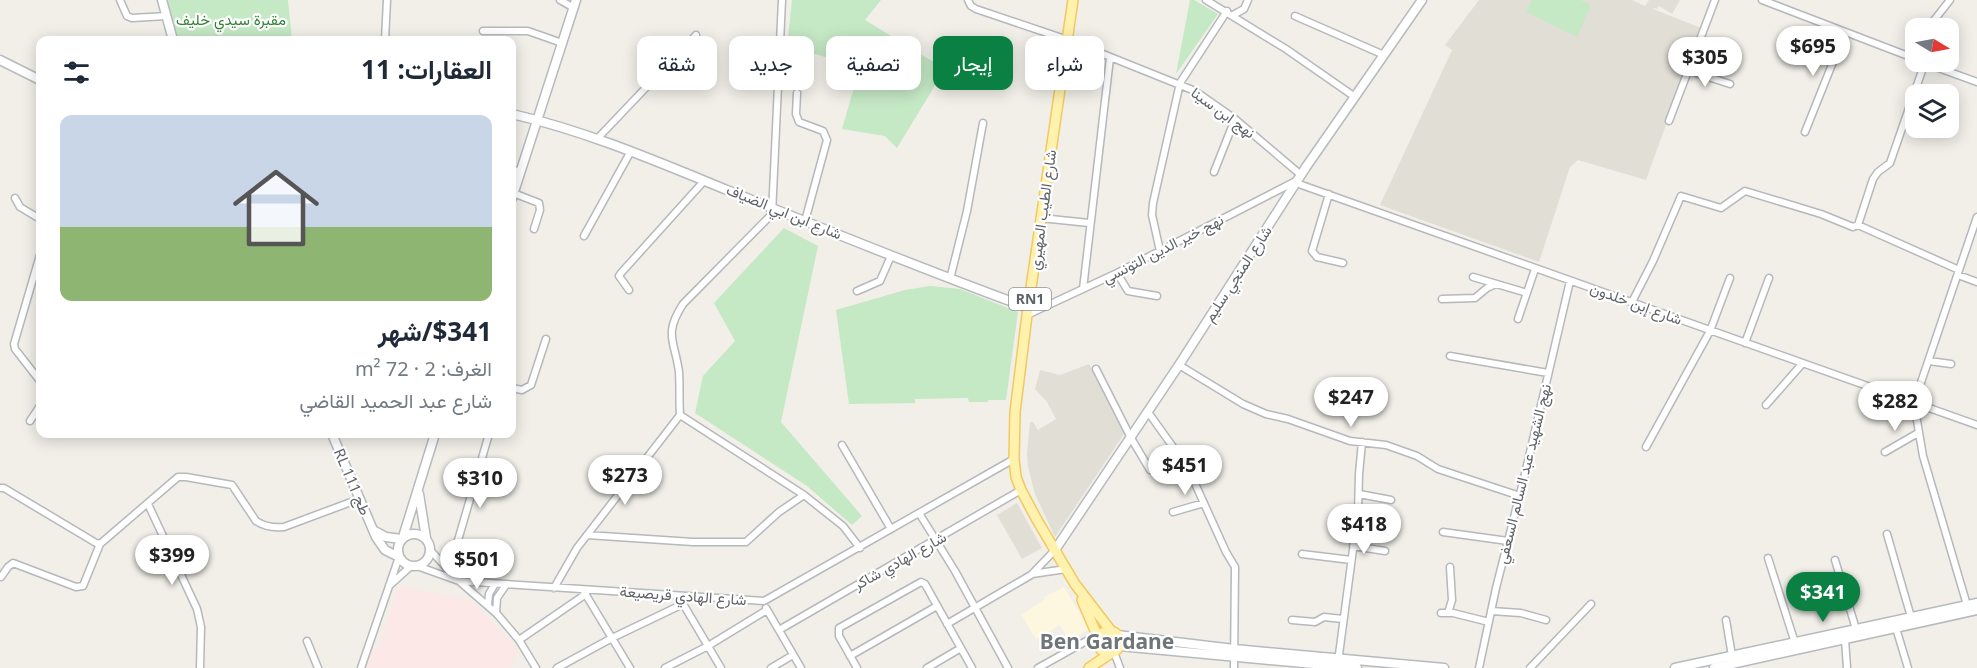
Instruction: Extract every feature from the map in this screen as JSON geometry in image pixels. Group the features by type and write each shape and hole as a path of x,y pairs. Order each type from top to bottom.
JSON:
{"main road":[{"name":"شارع الطيب المهيري","path":"1068,36 1073,0"},
{"name":"شارع الطيب المهيري","path":"1060,90 1015,412 1014,459 1016,477 1021,490 1076,584"},
{"name":"RN1","path":"1076,584 1120,642 1112,650 1098,638 1076,584"},
{"path":"1098,638 1103,633 1114,633"},
{"path":"1090,667 1112,650"}],"street":[{"path":"120,0 128,16 132,18 167,16"},
{"path":"162,0 172,36"},
{"path":"386,36 387,0"},
{"path":"516,170 538,120 575,4 560,0"},
{"path":"554,588 577,548 681,415 679,373 671,336 676,314 683,304 769,219 773,208 782,0"},
{"name":"نهج ابن سينا","path":"968,0 976,9 1056,36"},
{"path":"1206,0 1230,13 1355,97"},
{"path":"1160,251 1152,215 1153,203 1180,83 1230,13 1244,9 1248,0"},
{"name":"شارع المنجي سليم","path":"1055,550 1131,438 1299,179 1422,0"},
{"path":"1669,121 1715,0"},
{"path":"1762,0 1905,56"},
{"path":"1936,18 1950,0"},
{"path":"1295,16 1383,55"},
{"path":"483,31 528,31 562,43"},
{"path":"1805,132 1845,32"},
{"path":"597,139 696,34"},
{"name":"نهج ابن سينا","path":"1104,55 1180,83 1195,91 1235,119 1299,179"},
{"path":"1083,289 1110,58"},
{"path":"0,60 36,78"},
{"path":"1688,70 1730,84"},
{"path":"1858,225 1873,179 1890,163 1921,72"},
{"path":"1950,72 1977,82"},
{"path":"796,93 796,114 799,122 823,131 827,140 805,221"},
{"name":"شارع ابن ابي الضياف","path":"516,115 631,151 1028,311"},
{"path":"1214,172 1235,119"},
{"path":"950,279 967,211 983,123"},
{"path":"584,236 631,151"},
{"name":"نهج خير الدين التونسي","path":"1028,311 1117,273 1299,179"},
{"name":"شارع إبن خلدون","path":"1299,179 1329,194 1535,269 1977,425"},
{"path":"629,290 619,276 621,273 704,181"},
{"path":"1632,302 1653,261 1680,196 1721,208 1745,191 1803,208 1853,227 1858,225 1977,282"},
{"path":"1329,194 1312,250 1317,257 1343,263"},
{"path":"516,196 539,203 540,210 534,229"},
{"path":"15,198 20,207 36,217"},
{"path":"1967,605 1923,456 1914,403 1977,217"},
{"path":"1041,218 1089,224"},
{"path":"857,291 880,281 891,256"},
{"path":"36,269 14,344 36,376"},
{"path":"1518,319 1535,269"},
{"path":"1117,273 1128,291 1157,296"},
{"path":"1473,277 1527,293"},
{"path":"1646,447 1710,331 1730,278"},
{"path":"1745,343 1768,278"},
{"name":"نهج الشهيد عبد السالم السعفي","path":"1479,668 1570,280"},
{"path":"1442,299 1474,298 1496,284"},
{"path":"516,389 522,390 531,385 546,339"},
{"path":"1450,356 1548,373"},
{"path":"1929,361 1951,364"},
{"path":"1766,405 1802,364"},
{"path":"1179,365 1243,404 1266,414 1288,419 1350,441 1386,445 1417,456 1438,469 1520,496"},
{"path":"1096,369 1150,470"},
{"path":"30,421 36,412"},
{"path":"1148,412 1188,468 1235,567 1234,668"},
{"path":"681,415 804,495 843,526 860,548"},
{"path":"1885,452 1918,433"},
{"name":"RL طج 111","path":"334,438 380,544 399,557"},
{"path":"360,668 399,557 398,545 434,438"},
{"path":"448,573 488,438"},
{"path":"1338,662 1359,494 1362,442"},
{"path":"842,445 891,529"},
{"name":"شارع الهادي قريصيعة","path":"459,581 584,592 764,602 1014,459"},
{"path":"1,577 13,563 76,587 83,586 100,544 178,477 232,485 256,521 262,525 277,528 359,499"},
{"path":"0,488 4,488 100,544"},
{"path":"418,490 430,550 448,573 496,614 519,640 536,668"},
{"name":"شارع الهادي شاكر","path":"779,630 1021,490"},
{"path":"1359,494 1391,500"},
{"path":"587,535 693,542 746,542 779,512 804,495"},
{"path":"1173,512 1204,503"},
{"path":"147,504 197,609 201,627 200,668"},
{"path":"919,513 976,608 1008,668"},
{"path":"373,530 386,537 402,538 412,533 426,538"},
{"path":"1443,532 1508,541"},
{"path":"1887,534 1911,617"},
{"path":"1353,546 1385,551"},
{"path":"388,587 414,566 427,560 430,550"},
{"path":"947,624 1031,574 1055,550"},
{"path":"1302,554 1351,560"},
{"path":"399,557 402,562 414,566 448,573"},
{"path":"1768,558 1796,646"},
{"path":"1835,560 1857,629"},
{"path":"1450,567 1452,600 1444,613 1489,622"},
{"path":"1031,574 1066,569"},
{"path":"857,668 839,636 839,628 921,582 925,584 972,668"},
{"path":"488,606 489,594 495,584"},
{"path":"496,614 497,598 506,585"},
{"path":"519,640 584,592 630,668"},
{"path":"679,597 721,668"},
{"path":"764,602 801,668"},
{"path":"1714,668 1857,629 1977,603"},
{"path":"557,668 612,638 683,604"},
{"path":"1530,668 1591,604"},
{"path":"850,656 937,606"},
{"path":"665,668 708,646 767,610"},
{"path":"1675,668 1732,656 1845,639 1977,610"},
{"path":"1491,611 1521,613 1546,620"},
{"path":"1292,620 1315,622 1324,617 1343,619"},
{"path":"1726,620 1732,656"},
{"path":"1896,628 1908,668"},
{"path":"1114,633 1234,652 1338,662 1444,668"},
{"path":"1038,668 1098,638"},
{"path":"1845,639 1847,668"},
{"path":"307,641 318,668"},
{"path":"927,668 961,648"},
{"path":"1120,668 1112,650 1234,652 1283,664 1338,662 1357,668"},
{"path":"771,668 793,655"}],"shaded area":[{"path":"1479,0 1632,0 1645,6 1649,0 1680,0 1672,14 1659,6 1653,9 1701,28 1646,180 1578,160 1570,167 1539,262 1380,205 1452,50 1445,45"},
{"path":"1089,364 1126,431 1055,537 1035,494 1028,467 1030,422 1033,422 1038,430 1056,419 1047,402 1035,389 1040,370 1060,375"},
{"path":"1017,503 1042,548 1022,559 997,515"},
{"path":"404,587 472,601 518,650 510,668 366,668 372,649 378,650 397,590"},
{"path":"1064,587 1089,629 1069,641 1060,625 1036,639 1021,615 1045,599 1044,597"}],"green space":[{"name":"مقبرة سيدي خليف","path":"167,0 288,0 292,36 177,36"},
{"path":"792,0 881,0 865,20 891,36 826,36 826,57 814,54 814,36 788,36"},
{"path":"1190,0 1218,14 1176,74"},
{"path":"1532,0 1580,0 1591,5 1577,37 1526,12"},
{"path":"921,54 933,62 933,89 897,148 885,136 842,129 853,90 921,90"},
{"path":"784,228 818,246 781,422 862,516 852,525 807,486 695,413 703,376 735,341 714,303"},
{"path":"930,286 960,289 1018,312 1006,400 969,402 968,398 915,399 915,403 849,404 836,310 905,290"}],"district":[{"name":"Ben Gardane","path":"1107,642"}]}
